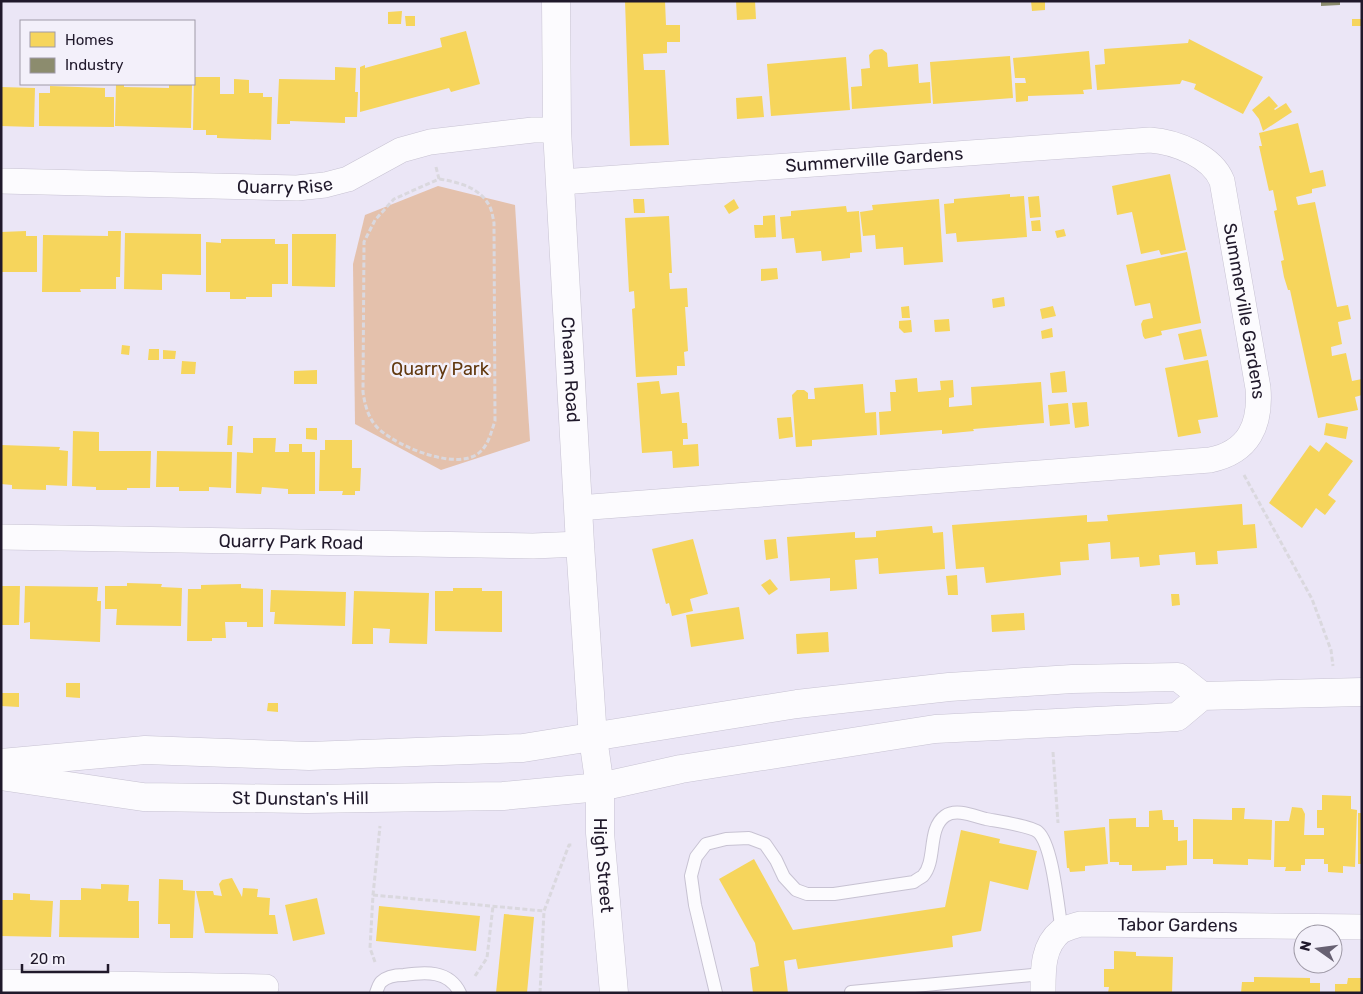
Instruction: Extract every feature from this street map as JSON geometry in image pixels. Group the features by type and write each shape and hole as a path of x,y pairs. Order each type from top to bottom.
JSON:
{"highway":[{"name":"Cheam Road","path":"556,1 557,130 580,544 594,738"},
{"path":"1,763 145,750 309,756 523,748 797,704 949,687 1072,679 1178,677 1202,696 1362,692"},
{"name":"St Dunstan's Hill","path":"1,776 142,797 307,799 502,796 600,787 681,769 935,730 1177,717 1202,696"},
{"name":"High Street","path":"594,738 600,787 600,841 614,993"}],"street":[{"name":"Quarry Rise","path":"1,181 297,188 325,185 348,178 401,150 430,142 532,130 557,130"},
{"name":"Summerville Gardens","path":"561,182 1150,140 1182,147 1207,163 1216,171 1222,181 1258,388 1258,416 1248,438 1232,453 1210,460 578,508"},
{"name":"Quarry Park Road","path":"1,538 533,546 580,544"},
{"name":"Tabor Gardens","path":"1062,931 1080,924 1362,927"},
{"path":"1043,984 1044,960 1050,946 1062,931"},
{"path":"1,982 266,987"}],"lane":[{"path":"716,993 695,905 691,876 696,857 706,844 726,839 748,838 765,844 776,860 784,877 796,890 807,894 834,894 914,882 927,869 938,826 946,816 958,813 1037,831 1049,855 1062,931"},
{"path":"379,987 391,976 425,972 437,974 452,982 460,993"},
{"path":"851,992 1043,984"}],"path":[{"path":"430,142 438,179"},
{"path":"438,179 458,182 476,190 490,207 494,223 495,421 489,441 480,453 453,460 436,458 394,441 379,429 366,409 363,392 364,242 375,220 394,199 438,179"},
{"path":"1232,453 1312,599 1331,650"},
{"path":"1049,855 1058,834 1052,724"},
{"path":"379,987 370,948 373,895 383,798"},
{"path":"540,993 544,911 569,845 600,841"},
{"path":"373,895 544,911"},
{"path":"473,979 488,958 493,906"}],"green space":[{"name":"Quarry Park","path":"438,186 515,205 530,441 441,470 355,424 353,264 365,215"}],"building: Homes":[{"path":"625,1 665,1 666,25 680,25 680,42 667,42 667,53 643,54 644,70 665,70 669,145 630,146"},
{"path":"736,1 755,1 756,19 737,20"},
{"path":"1031,1 1045,1 1045,10 1032,11"},
{"path":"402,11 401,24 388,24 388,12"},
{"path":"405,16 415,16 415,26 406,26"},
{"path":"1352,19 1362,19 1362,26 1352,26"},
{"path":"466,31 480,84 451,92 449,88 360,112 360,67 365,65 365,68 442,47 440,38"},
{"path":"1189,39 1263,77 1243,114 1194,89 1196,84 1182,80 1180,84 1097,90 1095,65 1105,64 1104,49 1188,43"},
{"path":"882,49 887,53 888,67 918,64 919,83 930,82 931,103 852,109 851,87 862,86 861,69 870,68 869,55 874,50"},
{"path":"1089,51 1092,89 1083,90 1084,94 1028,96 1028,101 1016,102 1015,83 1026,83 1025,78 1015,78 1013,58"},
{"path":"1010,56 1013,98 933,104 930,62"},
{"path":"846,57 850,110 771,116 767,64"},
{"path":"335,67 356,68 355,92 358,92 357,117 345,117 345,123 290,121 290,124 277,124 279,79 335,80"},
{"path":"195,77 220,77 220,94 234,94 234,79 249,80 249,93 263,93 263,97 272,97 271,140 217,138 217,135 206,135 206,130 193,130"},
{"path":"116,85 124,85 124,87 169,88 169,85 192,85 191,128 115,126"},
{"path":"50,86 105,88 105,97 114,97 114,127 39,126 39,93 50,93"},
{"path":"1,87 35,88 34,127 1,126"},
{"path":"762,96 764,117 737,119 736,98"},
{"path":"1269,96 1278,106 1275,110 1286,103 1292,112 1263,131 1259,119 1252,110"},
{"path":"1298,123 1310,173 1323,170 1326,186 1312,189 1312,193 1296,197 1298,205 1315,202 1337,307 1348,305 1351,319 1338,322 1342,344 1331,347 1332,356 1346,353 1352,381 1362,379 1362,395 1355,397 1358,410 1318,418 1290,290 1288,290 1284,277 1281,261 1284,260 1274,211 1277,210 1273,190 1269,191 1259,146 1262,146 1259,133"},
{"path":"1170,174 1186,250 1161,255 1159,250 1141,254 1132,212 1117,215 1112,186"},
{"path":"1010,194 1010,197 1024,196 1027,237 957,242 956,233 946,234 944,204 954,203 954,199"},
{"path":"1039,196 1041,217 1030,218 1028,197"},
{"path":"633,199 644,199 645,213 634,213"},
{"path":"734,199 739,208 729,214 724,206"},
{"path":"939,199 943,262 904,265 903,247 876,249 875,235 863,236 860,212 873,210 872,205"},
{"path":"846,206 847,212 859,211 862,252 850,253 850,258 822,261 821,251 796,253 794,238 782,239 780,217 791,216 791,211"},
{"path":"775,215 776,237 755,238 754,225 763,225 763,216"},
{"path":"669,216 672,273 669,273 670,289 687,288 688,307 685,307 688,351 684,352 685,366 677,366 677,375 636,377 632,309 635,308 634,291 629,292 625,218"},
{"path":"1040,220 1041,231 1032,231 1031,221"},
{"path":"1064,229 1066,236 1057,238 1055,231"},
{"path":"26,231 26,236 37,236 37,272 1,272 1,232"},
{"path":"108,231 121,231 120,277 116,277 116,289 80,289 81,292 42,292 43,235 108,236"},
{"path":"125,233 201,234 201,275 162,274 162,290 124,289"},
{"path":"292,234 336,234 335,287 292,286"},
{"path":"221,239 275,239 275,244 288,244 288,284 272,284 272,297 230,299 230,292 206,292 206,242 221,243"},
{"path":"1187,252 1201,323 1161,331 1162,335 1145,339 1141,324 1143,320 1153,318 1150,303 1135,306 1126,265"},
{"path":"777,268 778,279 761,281 761,269"},
{"path":"1004,297 1005,306 993,308 992,299"},
{"path":"909,306 910,318 902,318 901,307"},
{"path":"1053,306 1056,316 1042,319 1040,309"},
{"path":"949,319 950,331 935,332 934,320"},
{"path":"911,320 912,332 904,333 899,328 899,321"},
{"path":"1052,328 1053,337 1042,339 1041,331"},
{"path":"1201,329 1207,356 1184,360 1178,334"},
{"path":"122,345 130,346 129,355 121,354"},
{"path":"149,349 159,349 159,360 148,360"},
{"path":"163,350 176,351 175,359 163,359"},
{"path":"1208,360 1218,417 1198,420 1201,433 1178,437 1165,368"},
{"path":"182,361 196,362 195,374 181,374"},
{"path":"317,370 317,384 294,384 294,371"},
{"path":"1065,371 1067,392 1052,393 1050,373"},
{"path":"917,378 918,392 941,390 940,381 953,380 954,397 949,398 949,407 972,405 971,387 1041,382 1044,423 973,429 974,431 942,434 942,430 880,435 879,412 891,411 890,392 896,392 895,380"},
{"path":"659,381 661,394 679,392 682,423 687,423 688,439 683,439 683,445 698,444 699,466 673,468 672,451 642,453 637,383"},
{"path":"863,384 865,413 876,412 877,435 812,440 812,446 796,447 792,395 797,390 804,390 808,393 808,399 815,399 814,388"},
{"path":"1087,402 1089,426 1075,428 1072,403"},
{"path":"1068,403 1070,424 1050,426 1048,405"},
{"path":"791,417 793,437 779,439 777,418"},
{"path":"1326,423 1348,427 1346,439 1324,435"},
{"path":"228,426 233,426 232,445 227,445"},
{"path":"306,428 317,428 317,440 306,439"},
{"path":"73,431 99,432 99,451 151,451 150,488 96,490 96,487 72,486"},
{"path":"253,438 276,438 275,452 289,452 289,444 302,444 302,452 315,452 315,494 288,494 288,489 262,487 261,494 236,493 237,452 253,453"},
{"path":"325,440 352,440 352,468 361,468 360,491 355,491 355,495 342,495 343,491 319,491 320,450 325,450"},
{"path":"1326,442 1353,461 1328,495 1336,501 1325,515 1316,508 1302,528 1269,503 1310,445 1319,452"},
{"path":"1,445 60,447 59,450 68,451 67,486 46,485 46,490 12,489 12,485 1,484"},
{"path":"157,451 232,452 231,488 209,487 209,491 179,491 179,487 156,487"},
{"path":"1242,504 1243,525 1255,524 1257,548 1217,551 1218,564 1196,565 1195,552 1159,555 1160,565 1140,567 1139,557 1111,559 1110,542 1088,544 1089,560 1060,562 1061,575 986,583 984,567 956,569 952,525 1087,515 1087,522 1108,521 1107,515"},
{"path":"932,526 933,533 943,532 945,569 879,574 878,558 855,560 857,589 830,591 830,578 790,581 787,537 855,532 855,538 876,537 876,531"},
{"path":"693,539 708,594 690,599 693,611 672,616 669,603 666,604 652,549"},
{"path":"776,539 778,558 766,560 764,540"},
{"path":"957,575 958,595 948,595 946,576"},
{"path":"770,579 778,589 769,595 761,585"},
{"path":"127,583 162,584 161,587 182,588 181,626 116,625 117,609 105,609 105,586 127,586"},
{"path":"241,584 241,588 263,589 263,627 247,627 247,622 225,622 226,638 212,638 212,641 187,641 188,589 201,589 201,585"},
{"path":"1,586 20,586 19,625 1,625"},
{"path":"25,586 98,587 97,601 101,601 100,642 30,639 30,622 24,623"},
{"path":"453,588 482,588 482,591 502,591 502,632 435,631 435,591 453,591"},
{"path":"271,590 346,592 345,626 274,624 275,612 270,612"},
{"path":"354,591 429,593 427,644 389,643 390,629 373,628 373,644 352,644"},
{"path":"1171,594 1179,594 1180,605 1172,606"},
{"path":"739,607 744,639 691,647 686,615"},
{"path":"1024,613 1025,630 992,632 991,615"},
{"path":"828,632 829,652 797,654 796,634"},
{"path":"66,683 80,683 80,698 66,697"},
{"path":"1,693 19,693 19,707 1,706"},
{"path":"268,703 278,703 278,712 267,711"},
{"path":"1322,795 1351,796 1351,809 1357,810 1355,867 1343,866 1343,873 1328,872 1328,864 1324,864 1324,859 1305,859 1305,865 1301,865 1301,871 1285,871 1286,867 1274,867 1275,821 1289,821 1292,807 1302,808 1305,814 1304,835 1324,835 1324,828 1317,828 1317,810 1322,810"},
{"path":"1232,808 1245,808 1244,819 1272,820 1271,860 1248,859 1248,865 1213,864 1213,859 1193,859 1193,819 1232,820"},
{"path":"1162,810 1163,820 1174,820 1174,827 1178,827 1178,841 1187,840 1187,865 1166,866 1166,870 1132,871 1132,865 1119,865 1119,862 1110,862 1109,819 1136,818 1136,827 1149,827 1149,811"},
{"path":"1358,813 1362,813 1362,864 1358,864"},
{"path":"1105,827 1108,864 1085,866 1085,871 1070,872 1069,868 1067,868 1064,831"},
{"path":"961,830 1000,839 999,843 1037,851 1028,890 990,881 981,931 952,936 953,947 798,969 796,959 784,961 788,993 753,993 750,968 759,966 755,943 719,879 754,859 793,930 945,907"},
{"path":"232,878 242,897 243,888 258,889 257,897 270,898 269,915 275,915 278,934 205,933 196,891 213,891 214,895 222,896 219,884 222,880"},
{"path":"159,879 183,880 183,890 195,891 193,938 170,938 170,924 158,924"},
{"path":"101,884 129,885 128,901 139,901 139,938 59,937 60,900 81,900 81,888 101,889"},
{"path":"13,893 30,894 30,900 53,901 51,937 1,936 1,900 13,900"},
{"path":"317,898 325,934 293,941 285,905"},
{"path":"379,906 480,916 476,951 376,941"},
{"path":"504,914 534,917 527,993 496,993"},
{"path":"1114,951 1136,952 1136,956 1173,957 1172,993 1108,993 1109,987 1104,987 1104,969 1114,969"},
{"path":"1254,977 1310,978 1310,983 1320,983 1320,993 1241,993 1242,982 1254,982"},
{"path":"1348,978 1362,978 1362,993 1335,993 1335,984 1347,984"}],"building: Industry":[{"path":"1321,1 1340,1 1340,5 1321,6"}]}
